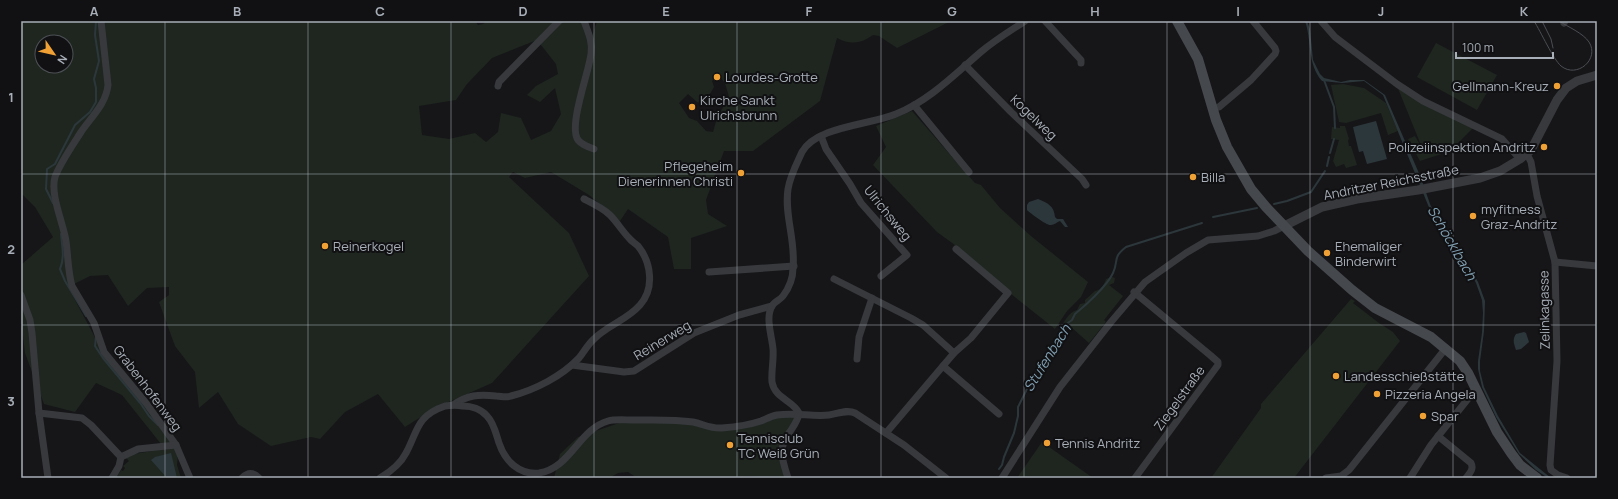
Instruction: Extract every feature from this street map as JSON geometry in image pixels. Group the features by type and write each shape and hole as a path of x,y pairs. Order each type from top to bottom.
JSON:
{"main road":[{"path":"1177,21 1198,59 1212,109 1227,147 1246,181 1266,207 1331,272 1366,301 1376,308 1426,333 1460,361 1477,390 1497,432 1511,453 1524,468 1537,478"}],"street":[{"name":"Grabenhofenweg","path":"101,21 108,85 107,95 82,132 55,177 54,188 66,242 70,280 94,323 104,352 146,403 176,445 190,478"},
{"path":"498,86 499,82 559,21"},
{"path":"584,21 592,49 575,129 577,139 594,149"},
{"path":"799,413 792,405 776,394 772,383 774,350 769,317 772,306 782,296 792,278 794,266 793,243 788,212 788,187 804,148 821,136 833,130 888,117 914,105 939,87 997,39 1025,21"},
{"path":"1045,21 1081,60 1081,64"},
{"path":"1212,109 1219,107 1251,80 1275,54 1275,48 1253,21"},
{"path":"1321,21 1335,37 1397,84 1423,101 1502,139 1524,157"},
{"name":"Kogelweg","path":"966,65 1011,112 1082,179 1086,185"},
{"name":"Andritzer Reichsstraße","path":"1284,226 1322,207 1357,199 1418,190 1489,176 1524,157 1534,146 1561,94 1577,81 1591,76 1597,76"},
{"path":"914,105 969,172"},
{"name":"Ulrichsweg","path":"821,136 826,149 861,203 907,255 881,276"},
{"name":"Zelinkagasse","path":"1524,157 1531,162 1537,196 1555,262 1557,361 1550,465 1551,470 1558,475 1567,478"},
{"path":"380,478 388,474 406,454 412,438 424,418 432,412 453,405 473,395 486,394 509,397 537,386 572,365 593,340 604,330 623,320 641,304 647,293 650,275 645,256 609,214 584,199"},
{"path":"1002,478 1060,387 1134,292 1160,270 1203,243 1212,240 1258,236 1284,226"},
{"path":"886,433 954,353 971,338 1008,293 956,250"},
{"path":"1555,262 1597,266"},
{"path":"709,272 794,266"},
{"path":"834,279 922,325 954,353"},
{"name":"Ziegelstraße","path":"1134,292 1218,362 1218,365 1135,478"},
{"path":"21,295 30,320 32,333 39,413 48,478"},
{"path":"857,359 859,338 872,298"},
{"name":"Reinerweg","path":"572,365 624,372 634,371 694,333 739,315 772,306"},
{"path":"1326,478 1341,476 1350,470 1446,348"},
{"path":"943,366 999,414"},
{"path":"1410,478 1438,436 1471,395 1477,390"},
{"path":"453,405 472,407 487,416 511,464 519,470 530,473 541,473 564,460 586,434 608,421 663,420 695,422 708,427 718,428 761,421 777,415 799,413 828,416 845,411 852,412 886,433 946,478"},
{"path":"39,413 82,418 91,425 121,457"},
{"path":"788,478 782,456 782,444 796,422 799,413"},
{"path":"1438,436 1471,463 1471,472 1466,478"},
{"path":"121,457 138,449 176,445"},
{"path":"112,478 119,466 121,457"},
{"path":"242,478 245,475 252,473 259,478"}],"shaded area":[{"path":"21,21 475,21 478,25 487,21 588,21 592,37 597,21 951,21 897,48 879,36 873,35 860,42 846,42 837,38 820,101 753,151 724,151 706,200 708,214 727,226 691,238 691,269 674,269 668,237 628,209 620,221 589,195 551,172 525,178 513,172 509,177 569,233 589,276 492,383 435,408 405,427 378,394 345,412 320,439 311,437 271,446 238,424 218,392 199,408 195,372 175,346 159,302 169,295 169,287 147,288 128,306 108,275 90,276 68,287 105,356 146,403 178,455 177,465 181,478 116,478 121,470 123,471 125,468 123,466 129,461 126,458 134,454 152,451 161,444 122,395 96,383 75,412 44,404 25,353 21,320 21,265 53,237 35,207 21,193","holes":["537,40 556,64 558,74 536,86 527,95 540,102 555,88 561,114 551,131 531,140 521,118 501,113 498,132 486,142 475,133 449,139 422,135 419,106 456,100 467,84 492,58","716,76 724,81 729,97 717,118 713,132 706,131 697,121 689,118 679,103 688,94 697,102 704,104 714,87 712,81"]},
{"path":"1436,43 1497,75 1477,110 1417,77"},
{"path":"1343,84 1364,88 1386,103 1398,131 1388,135 1381,113 1346,123 1339,122 1331,85"},
{"path":"1397,86 1473,128 1456,145 1457,149 1420,161 1408,139 1415,136 1423,150"},
{"path":"912,111 975,183 981,185 1000,208 1031,236 1088,282 1081,297 1067,311 1055,329 1011,294 959,248 937,232 873,165 886,147 876,126"},
{"path":"1340,126 1345,126 1349,139 1349,146 1351,146 1357,165 1346,168 1344,164 1336,167 1333,161 1339,140 1331,139 1332,127 1340,128"},
{"path":"1112,277 1115,278 1114,283 1109,285 1123,296 1104,320 1106,322 1089,343 1071,327 1070,324 1066,331 1059,331 1068,316 1077,310 1080,304 1085,303 1085,300 1095,291 1101,288 1106,279"},
{"name":"Landesschießstätte","path":"1351,299 1355,301 1353,303 1393,332 1400,341 1294,478 1211,478 1261,408 1261,404"},
{"path":"799,413 783,440 788,478 764,478 752,476 708,478 637,478 628,472 618,473 609,478 554,478 560,454 578,437 637,417 718,428"},
{"path":"1042,442 1093,478 1017,478"}],"water":[{"name":"Schöcklbach","path":"1305,21 1307,21 1310,29 1313,60 1320,74 1324,78 1341,82 1350,80 1364,80 1385,95 1442,230 1465,259 1478,282 1485,301 1484,331 1480,361 1480,371 1484,387 1498,416 1520,453 1551,478 1548,478 1536,470 1519,454 1496,417 1482,387 1478,369 1478,361 1482,333 1482,300 1476,283 1464,260 1440,231 1383,95 1364,81 1342,83 1322,81 1317,74 1312,60"},
{"path":"1376,121 1387,159 1367,164 1363,151 1359,152 1353,127"},
{"path":"1038,199 1050,205 1055,217 1057,219 1063,219 1068,227 1065,227 1060,221 1053,225 1046,224 1027,210 1027,205 1029,202"},
{"path":"1526,333 1529,342 1521,349 1516,350 1514,338 1516,334"},
{"path":"171,453 177,478 167,478 151,460 155,457"}],"waterway":[{"path":"53,203 46,189 47,169 55,164 75,125 90,112 96,102 96,88 94,79 99,61 95,35 96,21"},
{"name":"Stufenbach","path":"1324,80 1334,107 1335,128"},
{"name":"Stufenbach","path":"1330,153 1334,139"},
{"name":"Stufenbach","path":"1327,166 1329,157"},
{"name":"Stufenbach","path":"1274,204 1311,192 1325,171"},
{"name":"Stufenbach","path":"1213,217 1257,208"},
{"name":"Stufenbach","path":"999,469 1002,465 1014,433 1018,416 1018,407 1033,377 1065,325 1072,320 1075,314 1085,306 1106,284 1115,269 1116,259 1119,254 1126,247 1202,223"},
{"path":"61,234 63,256 60,269 65,281 86,316"},
{"path":"96,337 95,346 103,358 149,416 158,425"}],"tram line":[{"path":"1534,21 1558,63 1567,69 1580,69 1592,55 1592,48 1589,42 1579,33 1559,21"},
{"path":"1542,21 1551,39 1553,48"}],"place":[{"name":"Lourdes-Grotte","path":"717,77"},
{"name":"Gellmann-Kreuz","path":"1557,86"},
{"name":"Kirche Sankt Ulrichsbrunn","path":"692,107"},
{"name":"Polizeiinspektion Andritz","path":"1544,147"},
{"name":"Pflegeheim Dienerinnen Christi","path":"741,173"},
{"name":"Billa","path":"1193,177"},
{"name":"myfitness Graz-Andritz","path":"1473,216"},
{"name":"Reinerkogel","path":"325,246"},
{"name":"Ehemaliger Binderwirt","path":"1327,253"},
{"name":"Landesschießstätte","path":"1336,376"},
{"name":"Pizzeria Angela","path":"1377,394"},
{"name":"Spar","path":"1423,416"},
{"name":"Tennis Andritz","path":"1047,443"},
{"name":"Tennisclub TC Weiß Grün","path":"730,445"}]}
